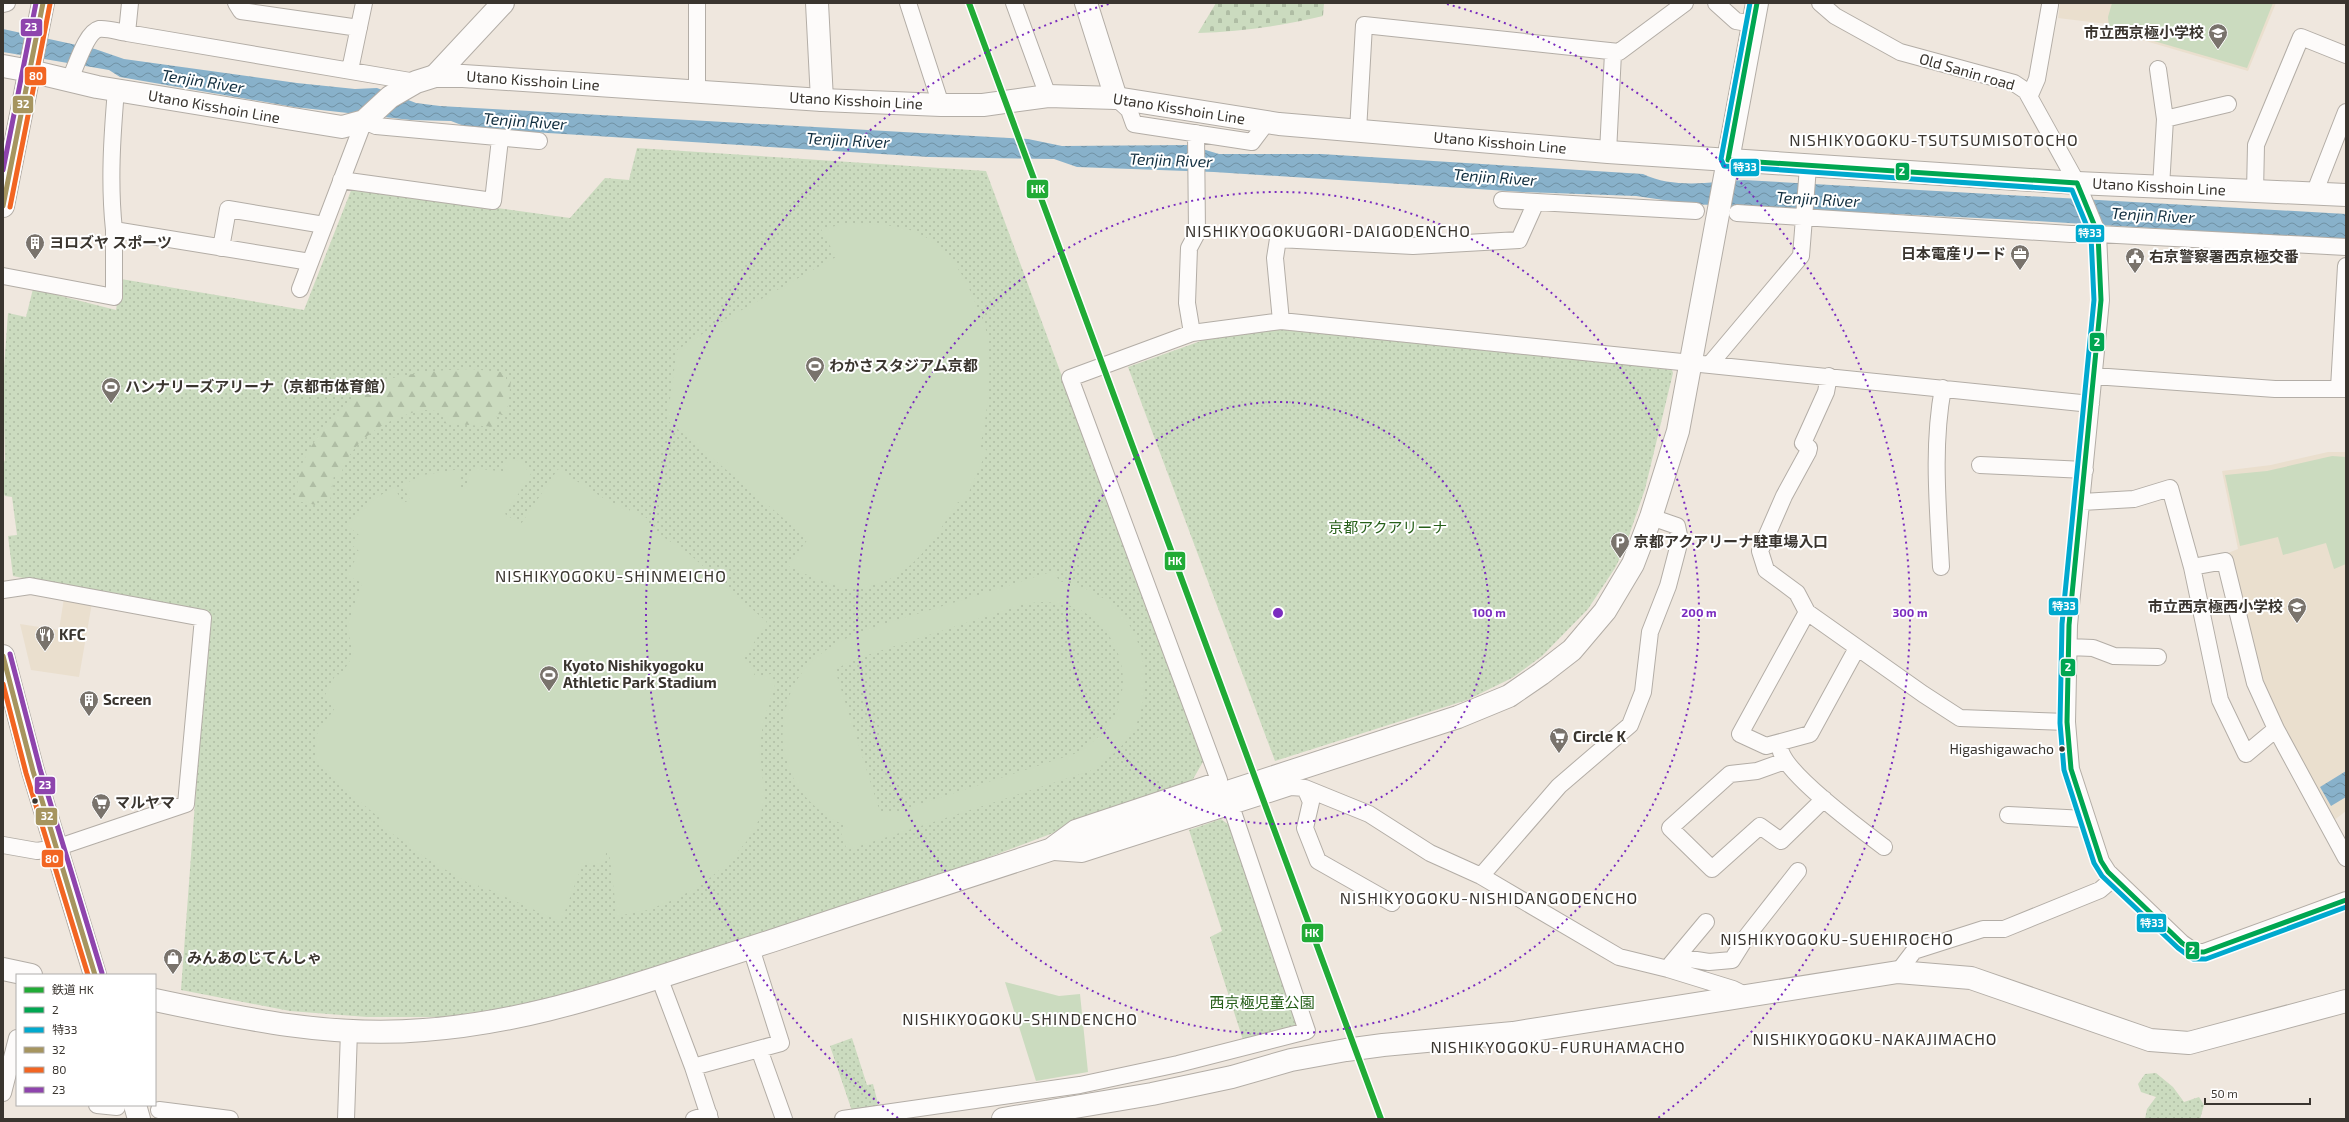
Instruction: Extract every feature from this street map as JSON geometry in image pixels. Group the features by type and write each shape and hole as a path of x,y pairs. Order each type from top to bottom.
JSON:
{"main road":[{"path":"3,206 44,3"},
{"path":"426,79 503,3"},
{"path":"817,3 822,100"},
{"path":"1086,3 1116,98"},
{"path":"156,1000 246,1020 295,1027 349,1031 423,1031 519,1017 563,1007 751,948 1458,717 1509,696 1572,650 1605,611 1633,564 1651,517 1701,362 1728,212 1726,167 1757,3"},
{"name":"Utano Kisshoin Line","path":"3,66 31,68 72,76 116,90 342,127 364,121 390,97 426,79 464,76 822,100 941,105 983,105 1048,96 1116,98 1267,122 1608,152 1726,167 1808,174 2079,188 2161,187 2346,195"},
{"path":"3,656 14,705 95,974"},
{"path":"3,969 26,974"},
{"path":"1003,1119 1152,1094 1232,1077 1291,1060 1351,1050 1513,1033 1898,972 1971,978 2150,1040 2166,1042 2189,1043 2346,1001"},
{"path":"122,1109 139,1119"}],"street":[{"path":"3,4 7,3"},
{"path":"127,33 130,3"},
{"path":"236,3 242,11 359,28"},
{"path":"350,70 364,3"},
{"path":"697,3 697,92"},
{"path":"908,3 941,105"},
{"path":"1014,3 1048,96"},
{"path":"1358,131 1364,25 1619,52 1685,3"},
{"path":"1716,3 1736,21 1753,24"},
{"name":"Old Sanin road","path":"1820,3 1835,16 1900,52 2014,83 2030,95 2079,188 2097,232 2101,300 2069,647 2067,722 2071,769 2086,819 2101,861 2114,878 2182,943 2195,952 2204,952 2250,937 2346,900"},
{"path":"2030,95 2037,79 2050,5"},
{"path":"72,76 87,40 94,31 101,29 350,70 426,79"},
{"path":"2256,192 2256,145 2301,37 2346,54"},
{"path":"1608,152 1613,52"},
{"path":"2158,69 2165,119 2161,187"},
{"path":"7,277 114,297 114,230 111,174 116,90"},
{"path":"1116,98 1129,110 1134,124 1196,138 1252,142 1267,122"},
{"path":"2165,119 2228,104"},
{"path":"2314,194 2346,112"},
{"path":"300,289 364,121 376,126 500,139 540,141"},
{"path":"1192,333 1188,303 1189,248 1197,233 1196,138"},
{"path":"341,180 493,201 500,139"},
{"path":"1701,362 1801,256 1808,174"},
{"path":"1502,200 1696,211"},
{"path":"1281,321 1275,258 1278,239 1413,246 1519,240 1536,202"},
{"path":"221,248 228,209 324,225"},
{"path":"1728,212 1805,215 2071,234 2097,232 2346,247"},
{"path":"114,230 310,262"},
{"path":"2094,376 2275,389 2342,388 2346,266"},
{"path":"1043,852 1075,828 1219,780 1070,378 1192,333 1281,321 1701,362 2091,404"},
{"path":"1829,376 1826,392 1802,444 1809,448 1808,452 1784,496 1760,551 1766,570 1797,593 1807,612 1960,718 2067,722"},
{"path":"1940,567 1936,461 1938,417 1944,388"},
{"path":"1980,465 2085,470"},
{"path":"2082,502 2134,499 2170,488 2192,567 2220,700 2246,754 2276,729"},
{"path":"1481,876 1559,786 1630,725 1643,692 1650,632 1668,586 1680,540 1678,526 1651,517"},
{"path":"2192,567 2225,562 2255,683 2276,729 2346,858"},
{"path":"3,590 30,586 203,618 186,804 56,848 37,852 3,845"},
{"path":"1807,612 1740,734 1766,746 1810,734 1857,648"},
{"path":"2069,647 2093,648 2114,656 2158,657"},
{"path":"1778,743 1784,761 1824,799 1884,847"},
{"path":"1784,761 1758,771 1730,774 1670,828 1712,869 1760,826 1781,841 1824,799"},
{"path":"1043,852 1082,854 1291,787 1305,788 1369,814 1430,853 1481,876 1620,957 1672,963 1732,960 1747,936 1798,871"},
{"path":"1305,788 1311,802 1305,828 1318,861 1392,903"},
{"path":"843,1119 1080,1085 1178,1064 1307,1031 1231,806"},
{"path":"2008,815 2086,819"},
{"path":"1898,972 1914,951 1984,929 2004,929 2100,890 2114,878"},
{"path":"1672,963 1706,922"},
{"path":"693,1067 781,1043 751,948"},
{"path":"1672,963 1747,996"},
{"path":"659,977 693,1067 704,1118"},
{"path":"346,1119 349,1031"},
{"path":"7,1088 16,1043"},
{"path":"758,1049 784,1119"},
{"path":"103,1106 122,1109"},
{"path":"159,1109 227,1119"}],"shaded area":[{"name":"市立西京極小学校","path":"2060,3 2276,3 2248,71 2108,30 2107,24 2058,18"},
{"name":"市立西京極西小学校","path":"2328,452 2346,452 2346,811 2333,821 2267,695 2228,553 2238,549 2222,471 2271,465"},
{"path":"64,598 92,603 79,677 31,670 20,624 59,630"}],"green space":[{"path":"1216,3 1324,3 1323,16 1261,28 1198,33"},
{"name":"市立西京極小学校","path":"2112,3 2273,3 2247,68 2109,28 2108,17"},
{"path":"637,148 986,171 1204,760 1192,781 963,867 598,986 520,1006 442,1017 367,1017 290,1011 181,990 209,615 13,576 8,536 17,535 12,497 5,496 3,492 3,464 5,460 3,382 8,313 26,317 33,289 116,310 121,279 304,310 352,188 570,218 605,178 629,180"},
{"name":"わかさスタジアム京都","path":"850,223 886,225 907,229 932,241 942,250 966,282 985,324 989,359 989,389 980,447 987,450 964,504 958,502 933,541 913,563 901,573 888,580 862,589 847,588 830,584 788,566 808,539 667,420 677,350 731,316 836,257 821,229"},
{"name":"京都アクアリーナ","path":"1281,329 1622,364 1672,370 1673,373 1645,489 1624,550 1615,568 1588,609 1542,656 1512,678 1467,700 1275,761 1128,367 1212,337"},
{"path":"471,369 501,372 506,376 506,379 511,380 507,415 497,414 496,427 443,423 443,412 431,410 412,413 385,424 362,441 345,463 341,476 334,475 330,501 317,498 316,505 297,501 297,483 299,473 312,446 333,418 359,394 373,385 396,377 428,372"},
{"path":"2332,456 2346,457 2346,564 2334,569 2326,543 2283,555 2278,537 2240,546 2225,475 2267,471"},
{"name":"Kyoto Nishikyogoku Athletic Park Stadium","path":"508,459 524,462 523,468 532,471 505,514 521,524 558,469 614,505 616,503 629,511 631,508 648,519 646,523 653,527 652,530 687,552 767,622 743,660 757,669 753,677 771,674 775,686 764,719 759,749 765,795 760,818 747,841 728,863 700,886 673,900 648,910 617,916 609,852 606,853 605,864 583,863 561,922 479,885 477,888 427,859 379,824 382,820 341,786 316,760 317,734 337,705 323,699 336,674 341,675 354,654 348,632 349,621 362,583 346,575 360,552 352,545 360,536 347,525 376,498 394,487 403,503 410,500 402,485 423,475 460,469 461,487 469,487 469,471 471,471 472,468 507,472 504,465"},
{"path":"1054,571 1059,581 1081,587 1094,593 1113,606 1124,618 1140,647 1145,681 1144,698 1134,729 1126,742 1115,753 1090,771 847,850 840,830 848,827 824,814 806,797 792,776 783,745 783,729 786,708 794,685 807,666 824,652 865,630","holes":["1038,602 1056,603 1070,606 1087,614 1098,623 1115,645 1123,672 1123,686 1116,715 1113,721 1096,740 1077,753 899,811 880,812 835,670 852,660 1021,605"]},
{"name":"西京極児童公園","path":"1221,819 1229,825 1298,1020 1295,1027 1243,1040 1210,937 1222,931 1189,830"},
{"path":"1005,982 1059,996 1080,994 1088,1072 1036,1081"},
{"path":"852,1038 867,1085 873,1084 879,1108 852,1111 830,1046"},
{"path":"2156,1073 2173,1087 2184,1102 2199,1097 2204,1105 2200,1119 2145,1119 2147,1109 2156,1097 2141,1092 2138,1084 2145,1074"}],"water":[{"name":"Tenjin River","path":"3,29 95,49 124,59 297,83 355,89 377,88 416,103 440,106 1028,139 1062,146 1189,145 1219,154 1321,154 1643,174 1667,182 1680,183 1706,183 1744,180 2346,214 2346,240 2018,220 1691,204 1636,196 1523,192 1214,172 1077,167 1054,159 929,157 500,130 464,126 451,121 411,120 294,107 120,77 109,70 3,52"},
{"path":"2346,771 2346,797 2331,806 2320,787"}],"rail line":[{"name":"HK","path":"969,3 1381,1119"}],"transit line":[{"name":"23","path":"3,170 36,3"},
{"name":"32","path":"3,206 43,3"},
{"name":"特33","path":"1750,3 1721,159 1724,166 2072,190 2091,236 2094,300 2062,624 2060,723 2064,770 2094,863 2102,876 2178,948 2193,959 2206,959 2346,907"},
{"name":"2","path":"1728,160 1757,3"},
{"name":"80","path":"10,207 50,4"},
{"name":"2","path":"1728,160 2077,183"},
{"name":"2","path":"2077,183 2098,234 2101,300 2069,625 2067,722 2071,769 2101,861 2108,872 2182,943 2195,952 2204,952 2346,900"},
{"name":"23","path":"10,654 40,769 102,973"},
{"name":"32","path":"3,656 33,771 95,974"},
{"name":"80","path":"3,684 26,773 88,974"}],"place":[{"name":"市立西京極小学校","path":"2218,50"},
{"name":"ヨロズヤ スポーツ","path":"35,260"},
{"name":"日本電産リード","path":"2020,271"},
{"name":"右京警察署西京極交番","path":"2135,274"},
{"name":"わかさスタジアム京都","path":"815,383"},
{"name":"ハンナリーズアリーナ（京都市体育館）","path":"111,404"},
{"name":"京都アクアリーナ駐車場入口","path":"1620,559"},
{"name":"市立西京極西小学校","path":"2297,624"},
{"name":"KFC","path":"45,652"},
{"name":"Kyoto Nishikyogoku Athletic Park Stadium","path":"549,692"},
{"name":"Screen","path":"89,717"},
{"name":"Higashigawacho","path":"2062,749"},
{"name":"Circle K","path":"1559,754"},
{"name":"マルヤマ","path":"101,820"},
{"name":"みんあのじてんしゃ","path":"173,975"}],"district":[{"name":"NISHIKYOGOKU-TSUTSUMISOTOCHO","path":"1934,140"},
{"name":"NISHIKYOGOKUGORI-DAIGODENCHO","path":"1328,231"},
{"name":"NISHIKYOGOKU-SHINMEICHO","path":"611,576"},
{"name":"NISHIKYOGOKU-NISHIDANGODENCHO","path":"1489,898"},
{"name":"NISHIKYOGOKU-SUEHIROCHO","path":"1837,939"},
{"name":"NISHIKYOGOKU-SHINDENCHO","path":"1020,1019"},
{"name":"NISHIKYOGOKU-NAKAJIMACHO","path":"1875,1039"},
{"name":"NISHIKYOGOKU-FURUHAMACHO","path":"1558,1047"}]}
